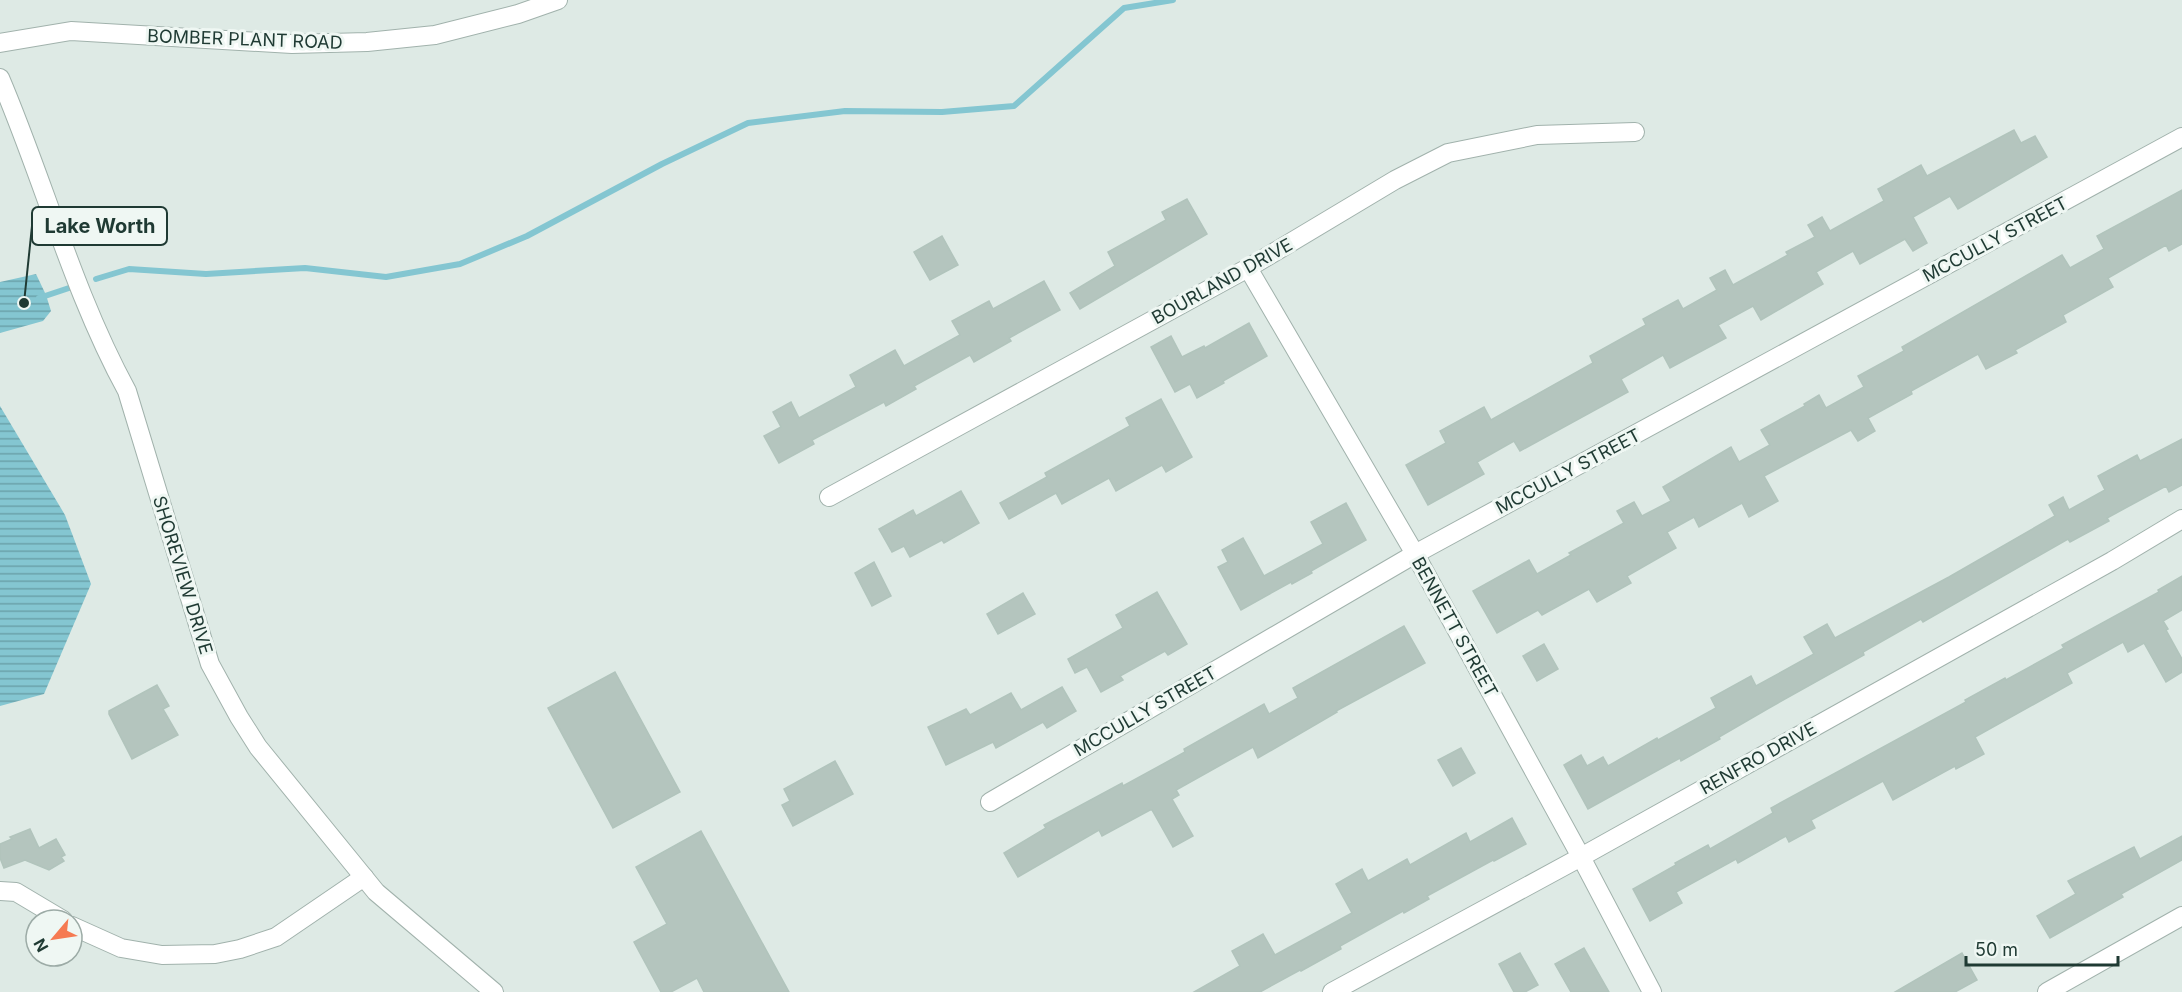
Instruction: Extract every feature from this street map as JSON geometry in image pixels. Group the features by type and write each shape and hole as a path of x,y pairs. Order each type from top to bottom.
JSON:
{"street":[{"name":"BOMBER PLANT ROAD","path":"0,43 71,31 292,44 367,42 435,35 518,14 558,0"},
{"name":"SHOREVIEW DRIVE","path":"0,78 23,133 78,285 127,391 210,664 258,747 376,892 495,992"},
{"name":"BOURLAND DRIVE","path":"829,497 1248,268 1395,180 1448,153 1537,135 1635,132"},
{"name":"MCCULLY STREET","path":"990,802 1415,554 2182,137"},
{"name":"BENNETT STREET","path":"1248,268 1415,554 1581,857 1652,992"},
{"name":"RENFRO DRIVE","path":"1332,992 1581,857 2112,561 2182,519"},
{"path":"84,931 121,948 162,955 215,954 240,949 276,936 364,877"},
{"path":"0,891 16,892 43,908"},
{"path":"2047,992 2182,916"}],"water":[{"path":"36,274 51,311 43,321 0,333 0,282"},
{"path":"0,406 65,515 91,584 44,694 0,706"}],"building":[{"path":"2014,130 2021,143 2035,136 2047,157 1958,209 1950,196 1913,217 1927,243 1913,251 1905,239 1860,264 1853,251 1816,272 1823,284 1761,320 1753,306 1718,325 1726,338 1670,368 1663,355 1621,379 1628,392 1520,451 1514,441 1477,462 1484,474 1428,505 1406,465 1446,443 1440,431 1484,407 1491,420 1593,363 1590,356 1646,325 1643,319 1678,300 1683,309 1717,290 1710,278 1725,270 1733,285 1788,255 1786,252 1815,237 1808,225 1822,217 1830,231 1884,201 1878,189 1921,165 1927,176"},
{"path":"2182,190 2182,244 2169,251 2166,245 2108,278 2113,287 2063,315 2066,322 2015,350 2017,353 1986,369 1978,354 1911,391 1912,394 1868,418 1875,431 1858,441 1851,430 1764,476 1778,501 1749,517 1742,503 1699,527 1694,517 1667,532 1676,548 1627,576 1631,583 1597,602 1589,589 1542,615 1538,610 1497,633 1473,591 1529,560 1537,574 1571,555 1569,553 1624,523 1617,511 1634,502 1642,516 1671,501 1663,487 1731,447 1739,462 1770,445 1761,430 1805,406 1804,404 1819,395 1826,408 1864,387 1858,376 1904,351 1902,347 2062,255 2070,268 2104,249 2097,236"},
{"path":"1187,199 1207,234 1080,309 1070,293 1115,266 1108,252 1166,220 1162,212"},
{"path":"942,236 958,265 930,280 914,252"},
{"path":"1044,281 1060,310 1009,338 1011,341 974,362 970,355 914,386 916,389 886,406 884,402 812,440 814,444 779,463 764,436 781,427 773,412 791,402 799,418 856,387 850,375 895,350 904,366 960,335 952,321 989,301 993,309"},
{"path":"1249,323 1267,356 1197,398 1190,384 1175,392 1151,347 1171,336 1182,357 1204,346 1205,348"},
{"path":"1161,399 1192,457 1166,472 1162,465 1116,491 1109,478 1062,504 1056,493 1009,519 1000,503 1047,477 1045,473 1130,426 1126,418"},
{"path":"2182,439 2182,485 2169,492 2166,486 2107,518 2109,521 2070,542 2068,539 1923,622 1921,619 1863,652 1864,655 1719,737 1720,739 1681,761 1680,758 1588,809 1564,765 1581,755 1587,766 1603,757 1608,766 1657,738 1658,740 1716,708 1711,698 1751,676 1756,686 1814,654 1804,637 1827,624 1835,638 1949,577 2055,516 2049,505 2063,497 2069,510 2105,490 2098,476 2137,455 2140,461"},
{"path":"961,491 979,523 944,543 942,540 910,557 904,546 892,552 879,529 913,510 916,516"},
{"path":"1346,503 1366,540 1311,571 1312,573 1241,610 1218,567 1228,562 1222,550 1243,538 1264,576 1323,544 1311,522"},
{"path":"874,562 891,596 872,606 855,573"},
{"path":"2182,576 2182,610 2163,621 2182,659 2182,672 2166,682 2144,643 2128,652 2123,642 2067,673 2072,683 1975,737 1984,754 1956,769 1955,766 1893,800 1883,781 1811,820 1815,828 1789,842 1786,836 1738,863 1736,859 1676,892 1682,903 1650,921 1633,889 1708,845 1710,849 1773,813 1771,808 1966,702 1965,700 2005,678 2006,680 2064,648 2062,645 2159,592 2158,590"},
{"path":"1157,592 1187,644 1168,655 1165,651 1120,676 1123,680 1101,692 1087,667 1075,673 1068,659 1123,628 1116,615"},
{"path":"1023,593 1035,614 998,634 987,614"},
{"path":"1404,626 1425,663 1336,711 1258,758 1253,747 1176,790 1179,795 1172,799 1193,836 1173,847 1150,810 1102,836 1099,830 1018,877 1004,853 1046,828 1044,825 1185,752 1184,749 1264,704 1269,714 1298,698 1293,688"},
{"path":"1544,644 1558,669 1537,681 1523,656"},
{"path":"615,672 680,792 613,828 548,708"},
{"path":"157,685 169,706 163,709 178,735 132,759 109,711"},
{"path":"1062,687 1076,711 1047,728 1043,722 996,748 993,742 946,765 928,727 966,709 970,715 1011,693 1021,710"},
{"path":"1461,748 1475,773 1453,786 1438,760"},
{"path":"835,761 853,794 793,826 782,805 790,801 784,789"},
{"path":"1512,818 1526,844 1427,896 1429,899 1340,946 1341,949 1301,971 1260,992 1194,992 1240,966 1232,951 1263,934 1275,955 1352,913 1336,884 1362,869 1368,881 1407,859 1410,865 1466,833 1470,842"},
{"path":"30,829 39,848 56,839 65,855 61,857 64,861 49,870 25,860 4,868 0,858 0,844"},
{"path":"701,831 789,992 704,992 697,978 671,992 661,992 634,942 667,924 636,867"},
{"path":"2182,836 2182,860 2121,894 2123,897 2050,938 2037,916 2076,894 2068,881 2134,847 2140,859"},
{"path":"1584,948 1609,992 1571,992 1555,964"},
{"path":"1520,953 1538,985 1525,992 1514,992 1499,964"},
{"path":"1962,953 1977,980 1955,992 1895,992"}],"waterway":[{"path":"96,279 129,269 206,274 305,268 386,277 460,264 527,236 662,164 748,123 845,111 942,112 1014,106 1124,8 1173,0"},
{"path":"39,298 69,288"}],"place":[{"name":"Lake Worth","path":"24,303"}]}
